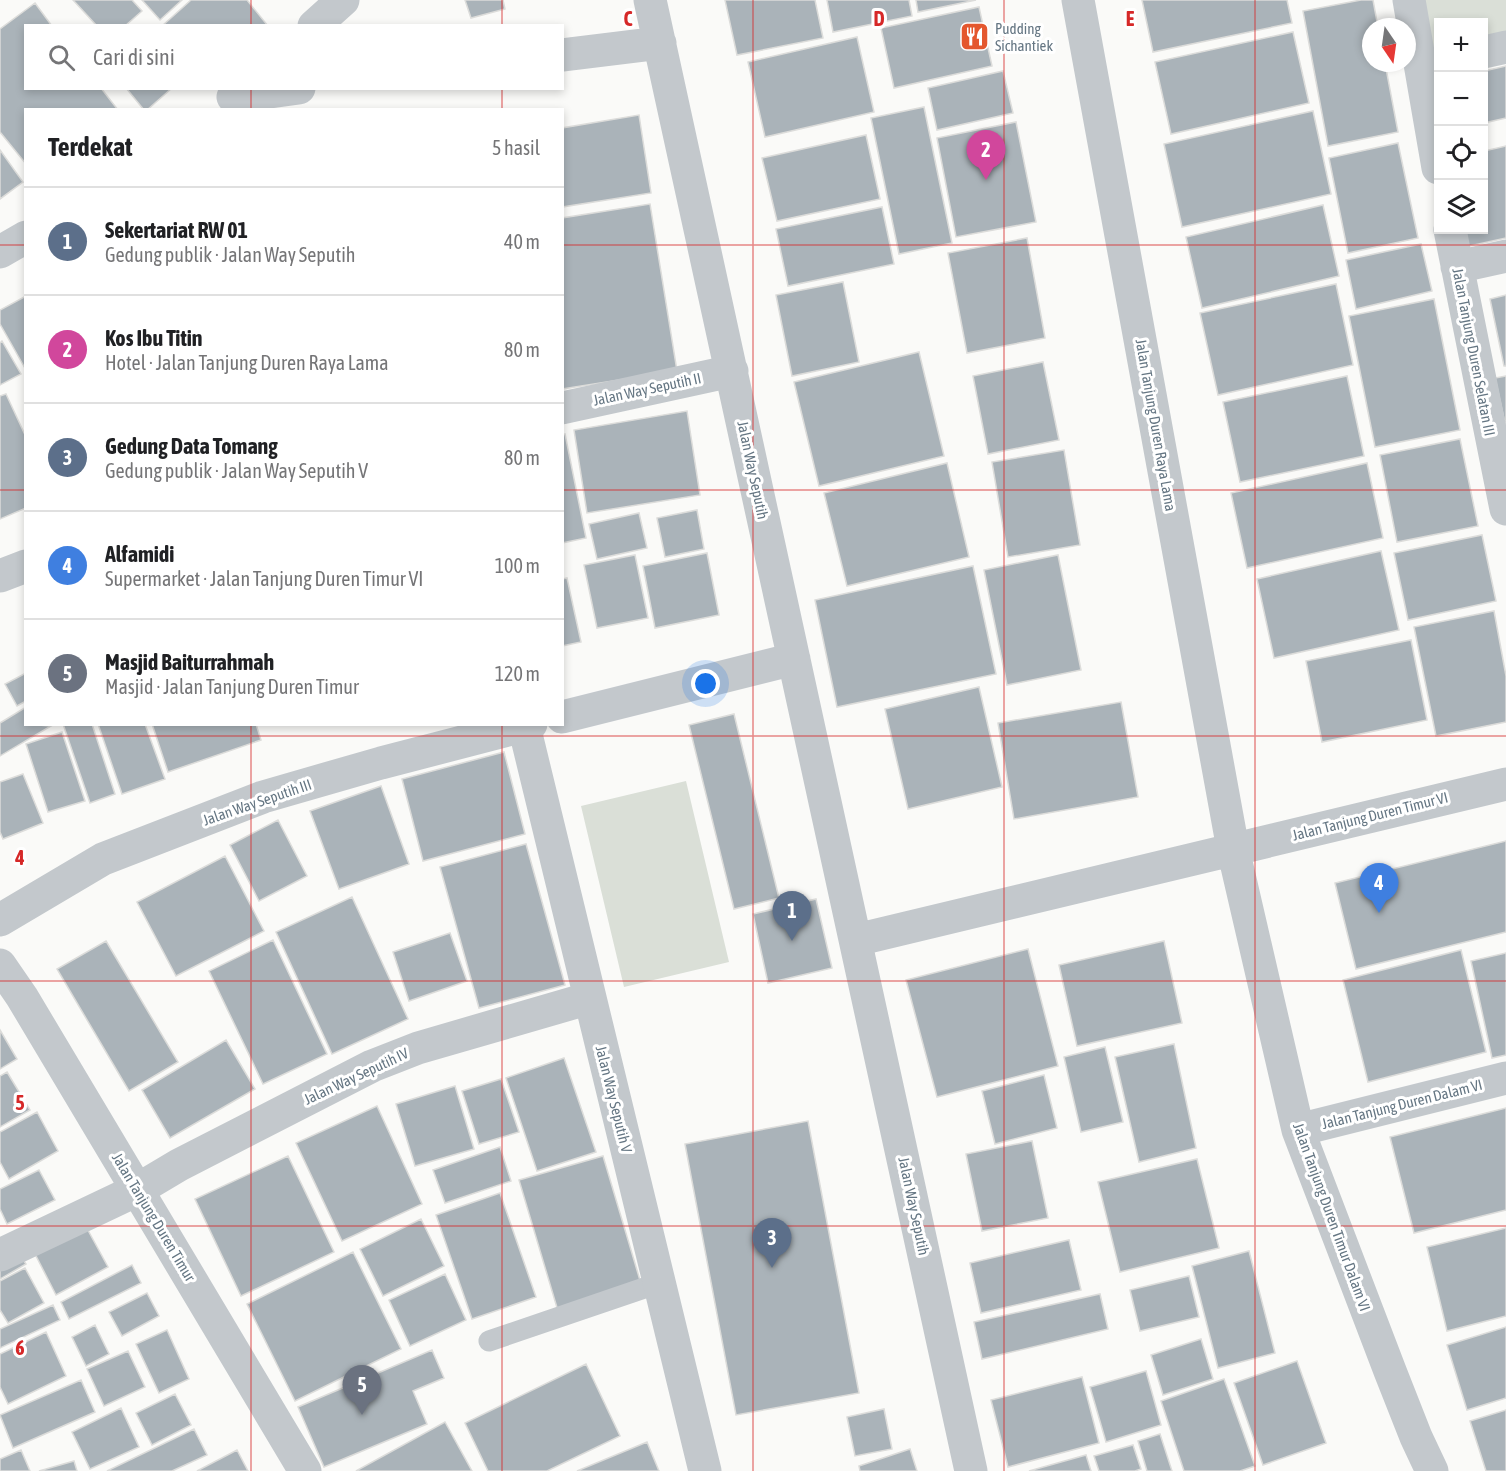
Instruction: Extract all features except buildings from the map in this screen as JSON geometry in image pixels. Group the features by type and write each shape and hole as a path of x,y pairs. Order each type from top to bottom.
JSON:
{"street":[{"path":"316,24 343,0"},
{"name":"Jalan Way Seputih","path":"651,0 971,1471"},
{"name":"Jalan Tanjung Duren Raya Lama","path":"1078,0 1233,849"},
{"path":"1409,0 1429,63 1434,126"},
{"path":"564,55 660,43"},
{"path":"1488,51 1506,47"},
{"path":"231,98 285,90"},
{"name":"Jalan Tanjung Duren Selatan III","path":"1451,234 1502,471 1506,509"},
{"path":"0,252 24,238"},
{"path":"1457,267 1506,256"},
{"name":"Jalan Way Seputih II","path":"564,408 732,371"},
{"path":"0,576 24,567"},
{"path":"564,716 794,659"},
{"name":"Jalan Way Seputih III","path":"0,920 103,859 263,797 523,726"},
{"name":"Jalan Way Seputih V","path":"527,726 590,998 705,1471"},
{"name":"Jalan Tanjung Duren Timur VI","path":"1233,849 1506,784"},
{"path":"856,940 1233,849"},
{"name":"Jalan Tanjung Duren Timur Dalam VI","path":"1233,849 1298,1130 1390,1371 1432,1471"},
{"name":"Jalan Tanjung Duren Timur","path":"0,965 11,1003 137,1190 305,1471"},
{"name":"Jalan Way Seputih IV","path":"0,1254 137,1190 179,1165 372,1066 418,1048 590,998"},
{"name":"Jalan Tanjung Duren Dalam VI","path":"1298,1130 1506,1078"}],"lane":[{"path":"489,1341 659,1283"}],"shaded area":[{"path":"1397,0 1506,0 1506,43 1488,48 1488,18 1434,18 1434,60 1416,64 1416,18 1400,18"},
{"path":"686,781 729,962 624,987 581,806"}],"place":[{"name":"Pudding Sichantiek","path":"974,37"},
{"name":"Kos Ibu Titin","path":"986,180"},
{"name":"Alfamidi","path":"1379,913"},
{"name":"Sekertariat RW 01","path":"792,941"},
{"name":"Gedung Data Tomang","path":"772,1268"},
{"name":"Masjid Baiturrahmah","path":"362,1415"}]}
